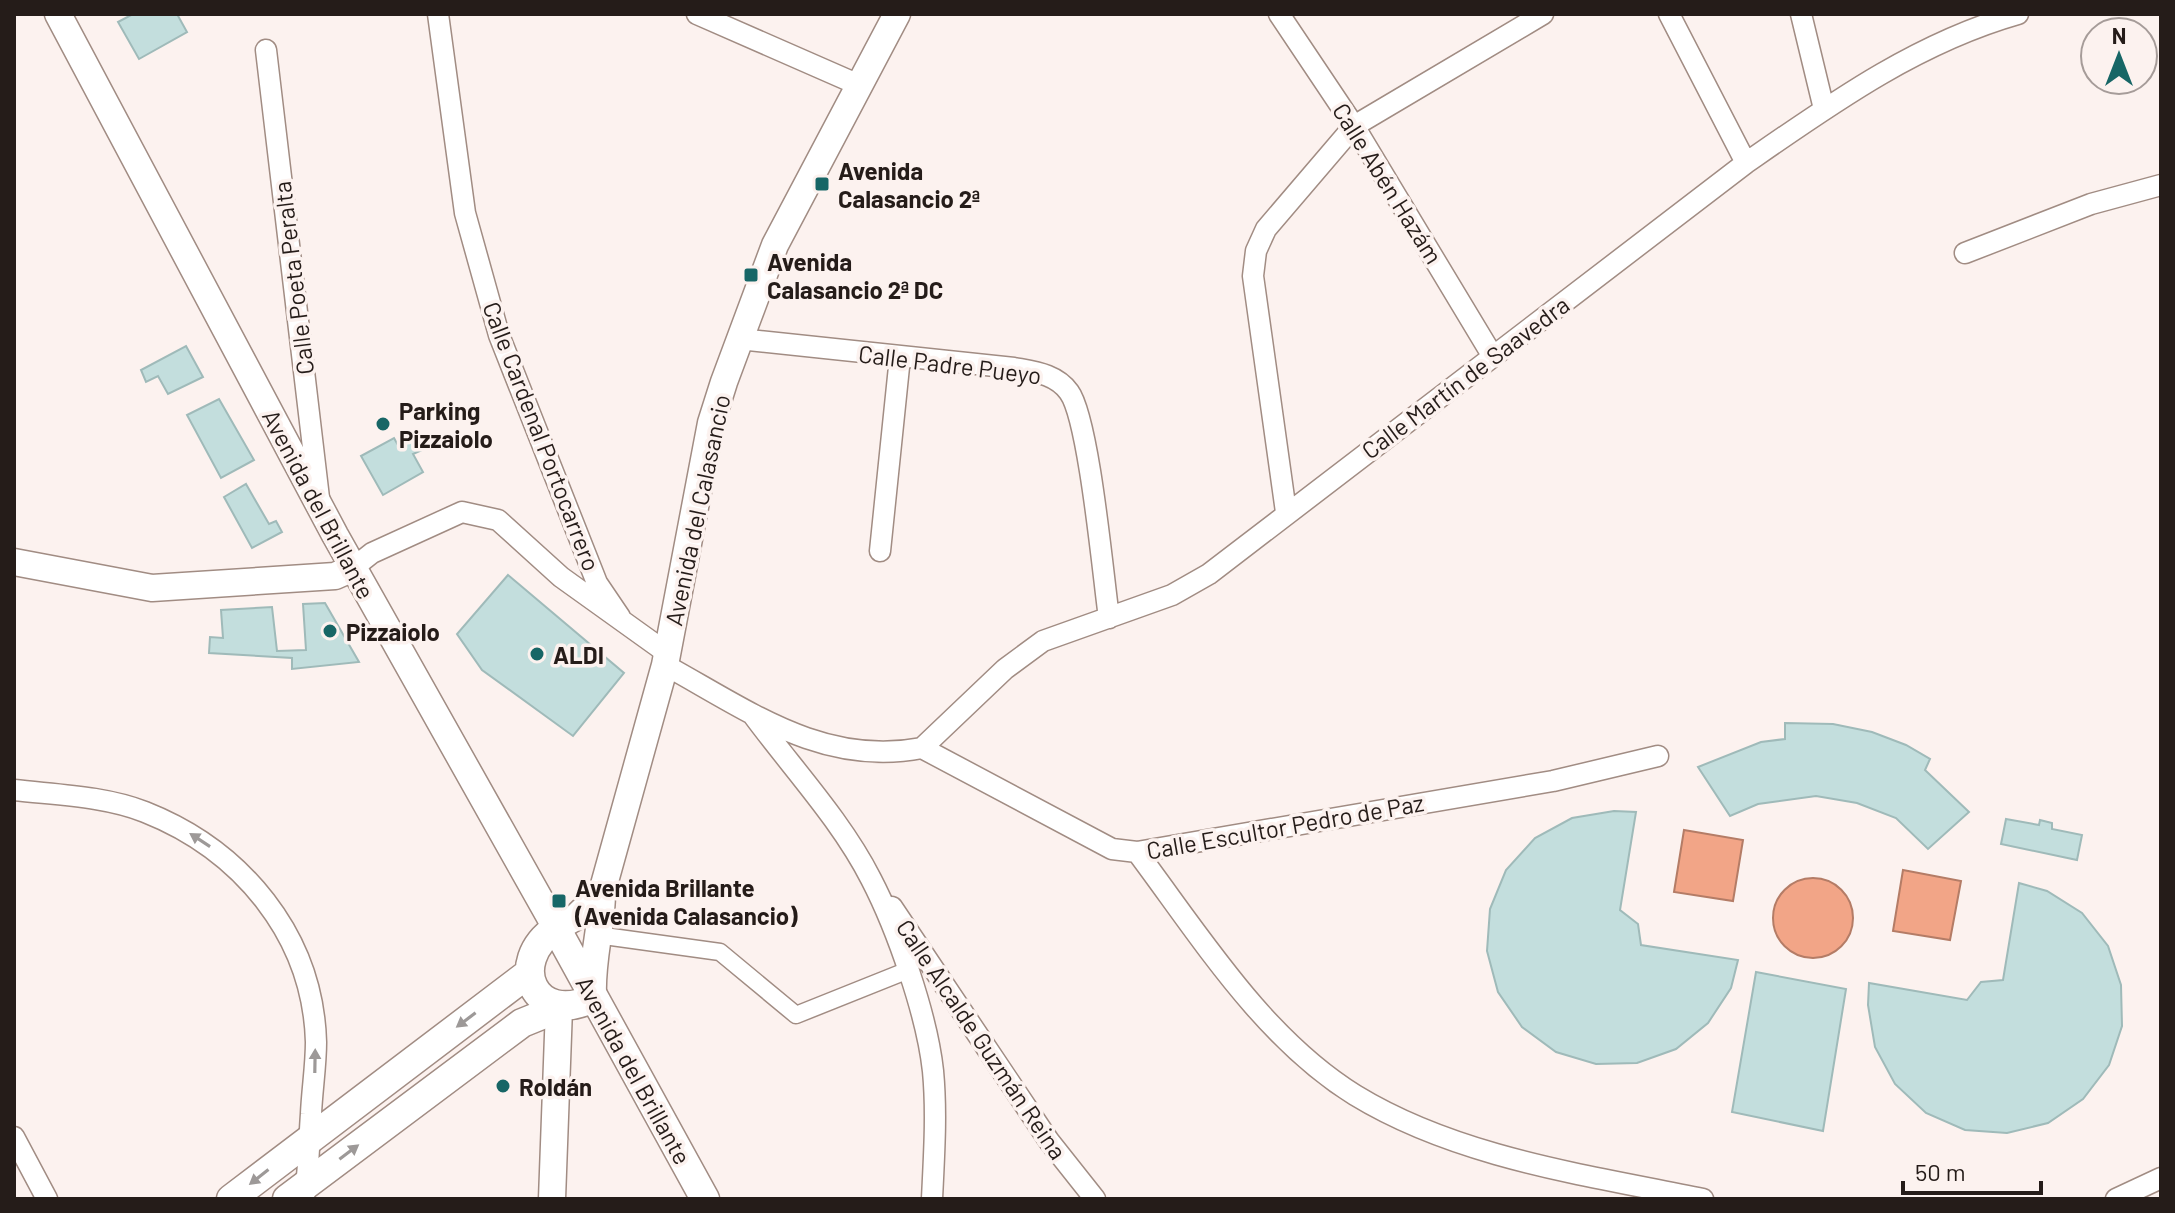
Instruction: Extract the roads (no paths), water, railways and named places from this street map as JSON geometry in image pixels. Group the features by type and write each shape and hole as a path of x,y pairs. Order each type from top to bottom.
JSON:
{"main road":[{"path":"556,928 539,939 530,956 529,973 537,995 559,1008"},
{"name":"Avenida del Brillante","path":"556,928 705,1199"},
{"path":"231,1199 529,973"},
{"path":"299,1194 522,1023 559,1008 576,1007 593,998"}],"street":[{"name":"Avenida del Brillante","path":"58,14 353,568 556,928"},
{"name":"Calle Cardenal Portocarrero","path":"438,14 465,213 499,335 597,583 620,617"},
{"path":"697,14 859,85"},
{"name":"Avenida del Calasancio","path":"593,998 591,962 602,892 666,659 711,423 775,245 897,14"},
{"name":"Calle Abén Hazám","path":"1279,14 1354,126 1492,355"},
{"path":"1286,512 1253,276 1256,251 1266,229 1354,126 1543,14"},
{"path":"1669,14 1746,163"},
{"path":"1801,14 1824,109"},
{"name":"Calle Martín de Saavedra","path":"922,748 1022,654 1065,632 1172,595 1209,574 1492,355 1746,163 1824,109 1910,56 1988,22 2018,14"},
{"name":"Calle Poeta Peralta","path":"266,50 320,506"},
{"path":"1965,253 2091,204 2161,185"},
{"name":"Calle Padre Pueyo","path":"739,339 1043,373 1056,379 1069,392 1081,425 1109,618"},
{"path":"880,551 900,357"},
{"name":"Calle Cardenal Portocarrero","path":"353,568 372,553 462,512 498,520 561,577 620,617 666,659"},
{"path":"14,562 103,580 176,589 335,576 353,568"},
{"path":"666,659 751,712 802,738 831,748 860,753 897,753 922,748"},
{"path":"751,712 870,878 906,971 919,1008 933,1069 932,1199"},
{"name":"Calle Escultor Pedro de Paz","path":"922,748 1112,849 1137,852 1553,781 1658,756"},
{"path":"14,790 89,798 143,811 188,832 243,872 286,933 311,1006 316,1039 309,1138 299,1194"},
{"path":"1137,852 1254,1003 1309,1059 1354,1094 1415,1126 1485,1149 1604,1179 1703,1199"},
{"name":"Calle Alcalde Guzmán Reina","path":"870,878 1049,1141 1095,1199"},
{"path":"556,928 576,917 602,892"},
{"path":"597,935 720,952 796,1015 906,971"},
{"path":"919,1008 949,993"},
{"path":"552,1199 559,1008"},
{"path":"14,1137 47,1199"},
{"path":"2116,1199 2161,1178"}],"place":[{"name":"Avenida Calasancio 2ª","path":"822,184"},
{"name":"Avenida Calasancio 2ª DC","path":"751,275"},
{"name":"Parking Pizzaiolo","path":"383,424"},
{"name":"Pizzaiolo","path":"330,631"},
{"name":"ALDI","path":"537,654"},
{"name":"Avenida Brillante (Avenida Calasancio)","path":"559,901"},
{"name":"Roldán","path":"503,1086"}]}
